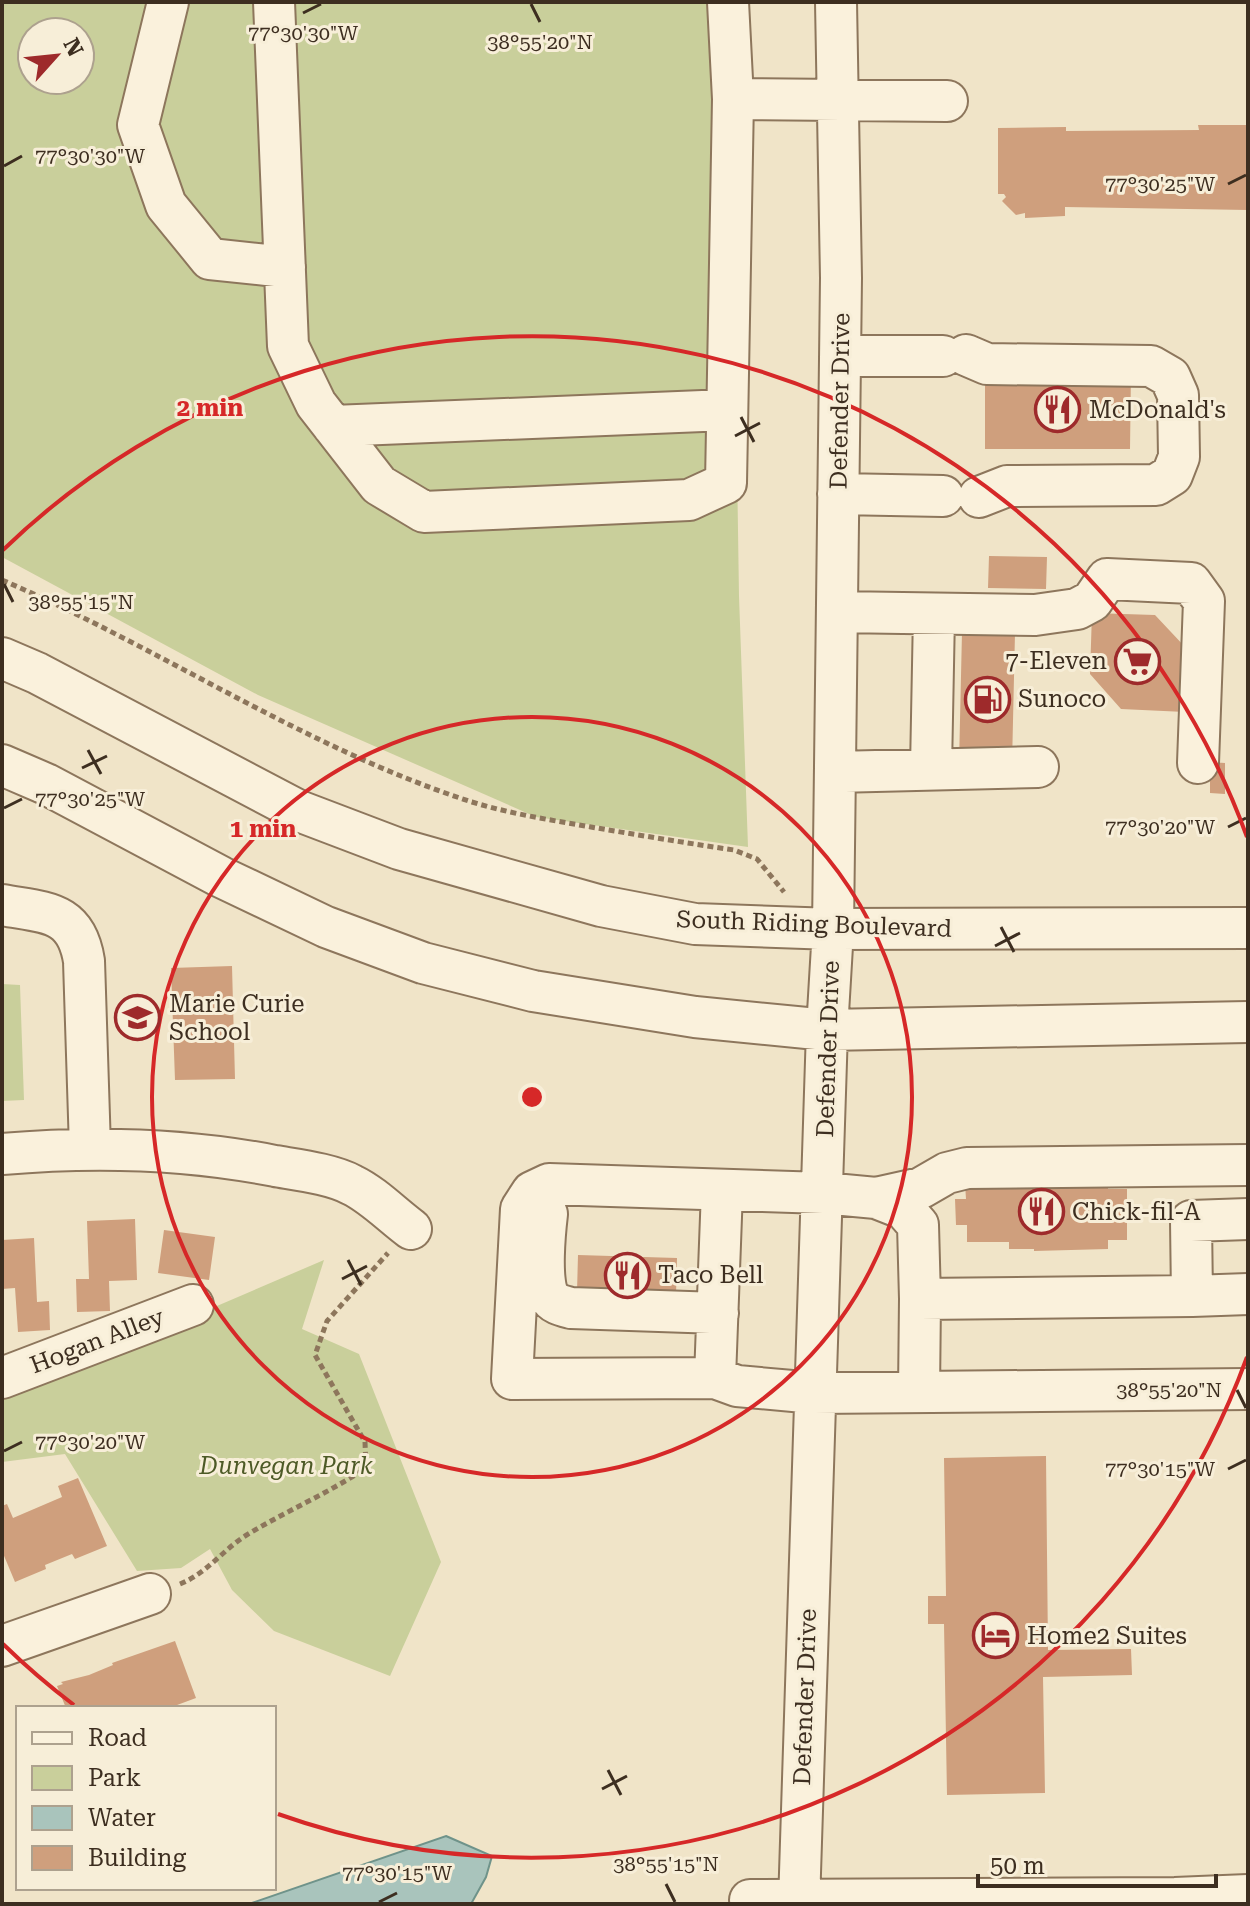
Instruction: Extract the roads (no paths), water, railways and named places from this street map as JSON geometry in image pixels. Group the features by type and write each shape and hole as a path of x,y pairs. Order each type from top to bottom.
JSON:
{"street":[{"path":"168,2 138,125 166,205 210,259 285,267"},
{"path":"274,2 288,346 316,404 379,485 424,512 689,500 726,483 733,99 728,2"},
{"name":"Defender Drive","path":"799,1901 827,1030 815,928 835,772 840,356 836,2"},
{"path":"733,99 947,101"},
{"path":"838,494 961,497 1007,486 1156,485 1172,475 1179,457 1178,395 1170,377 1151,366 987,364 954,355 840,356"},
{"path":"333,426 727,410"},
{"path":"837,612 1035,615 1077,609 1092,601 1107,579 1191,583 1204,601 1198,763"},
{"path":"931,769 934,614"},
{"name":"South Riding Boulevard","path":"2,658 37,673 299,811 399,849 601,906 695,924 815,928 1248,928"},
{"path":"2,765 46,784 221,877 299,914 423,963 533,991 695,1017 827,1030 1248,1022"},
{"path":"835,772 1038,767"},
{"path":"2,905 55,915 72,927 81,940 90,1148"},
{"path":"2,1154 147,1148 224,1156 301,1170 352,1185 411,1229"},
{"path":"876,1198 931,1184 947,1173 967,1168 1248,1165"},
{"path":"919,1230 913,1216 904,1209 876,1198 823,1193 558,1184 540,1187 532,1192 521,1209 512,1379 552,1392 715,1378 737,1386 815,1393 1248,1389"},
{"path":"558,1184 546,1226 546,1286 555,1302 571,1308 718,1313"},
{"path":"919,1392 919,1230 931,1184"},
{"path":"715,1378 722,1190"},
{"path":"1192,1296 1191,1221 1248,1219"},
{"path":"920,1299 1248,1294"},
{"name":"Hogan Alley","path":"2,1378 193,1305"},
{"path":"2,1646 150,1594"},
{"path":"750,1900 1248,1895"}],"water":[{"path":"446,1836 492,1856 486,1877 471,1904 249,1904"}],"place":[{"name":"McDonald's","path":"1058,410"},
{"name":"7-Eleven","path":"1138,661"},
{"name":"Sunoco","path":"987,699"},
{"name":"Marie Curie School","path":"138,1018"},
{"name":"Chick-fil-A","path":"1041,1212"},
{"name":"Taco Bell","path":"627,1275"},
{"name":"Home2 Suites","path":"996,1636"}],"park label":[{"name":"Dunvegan Park","path":"286,1466"}]}
